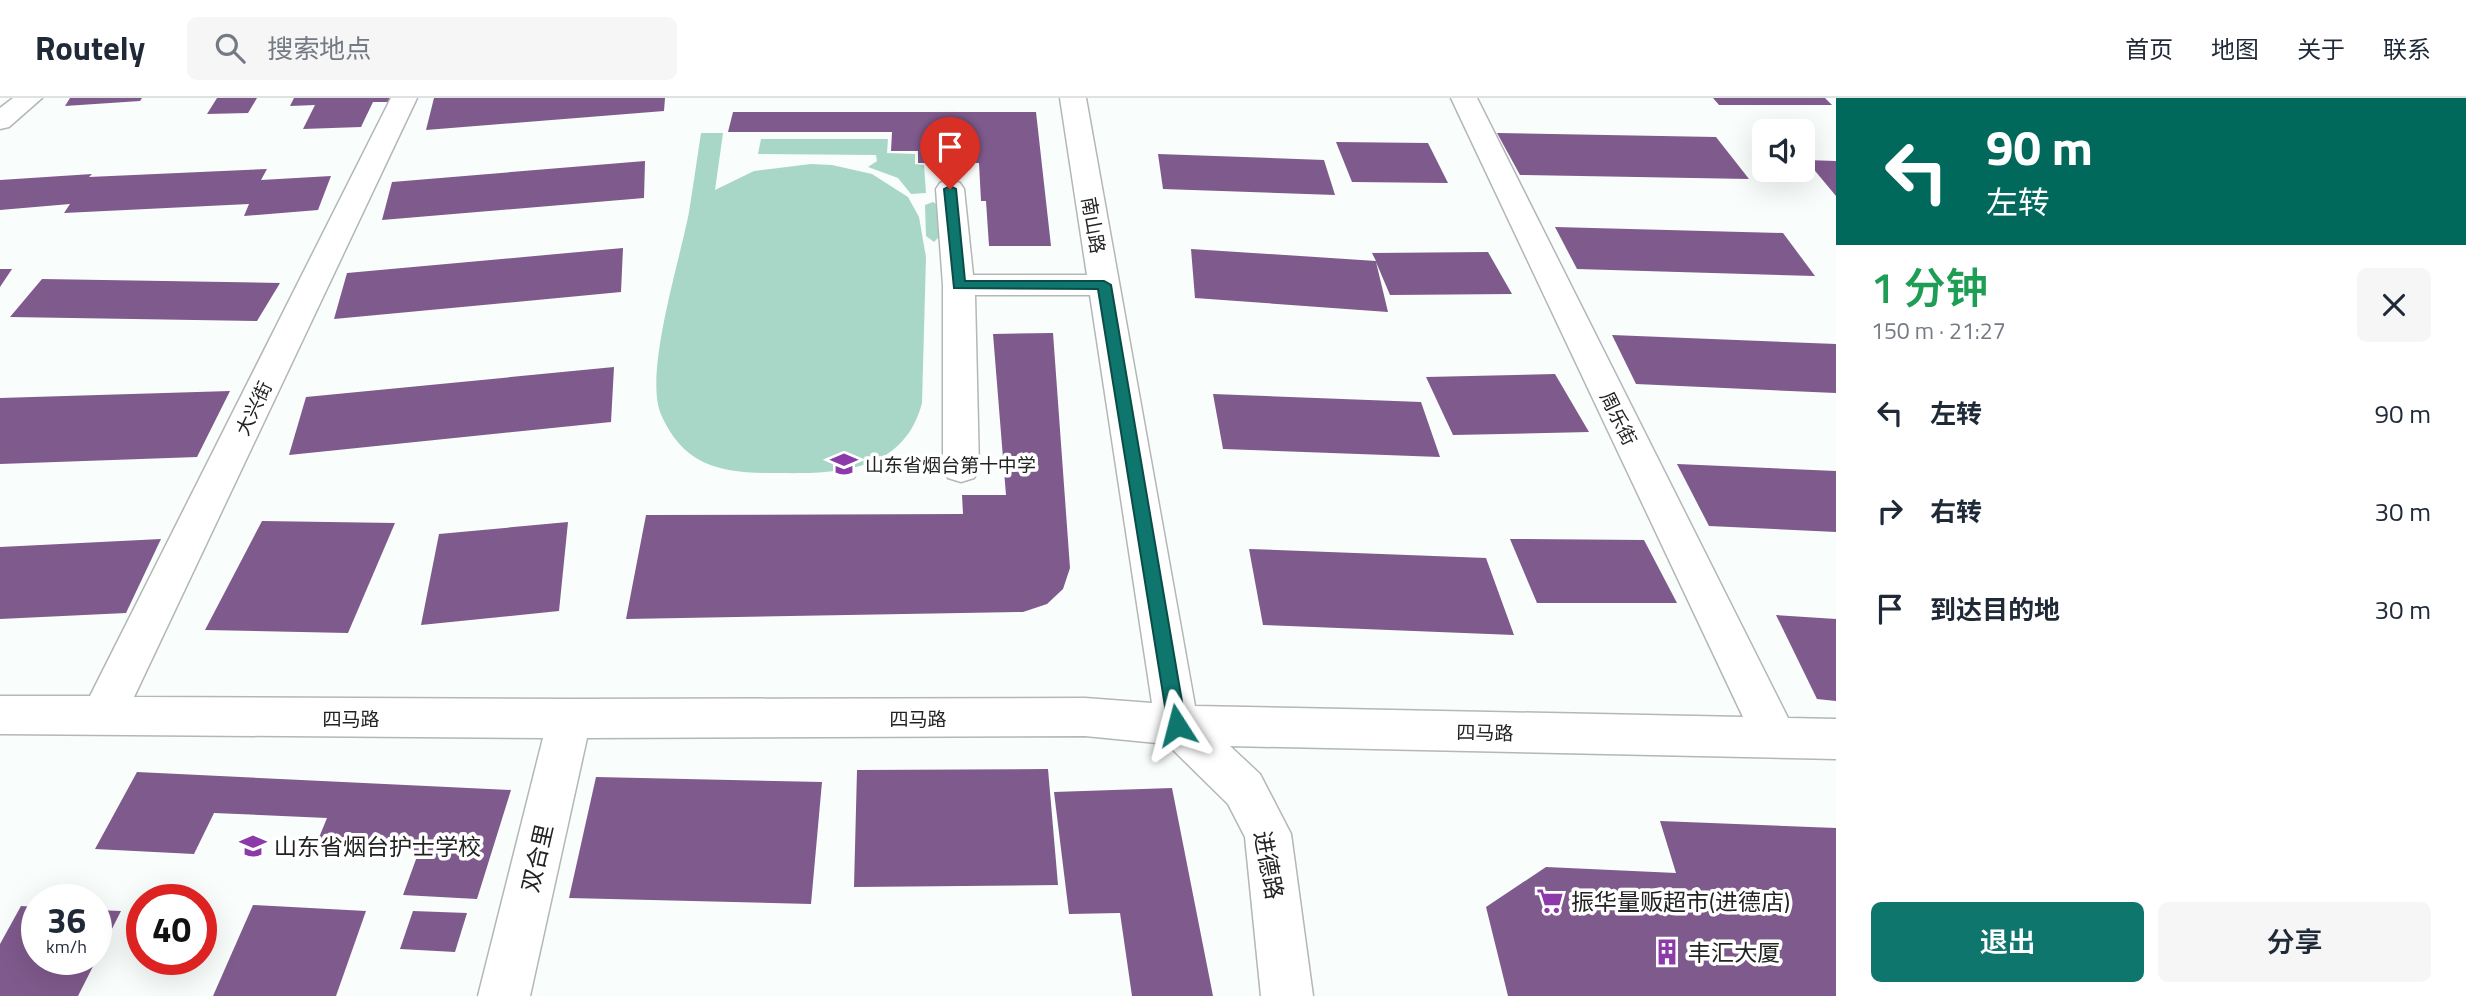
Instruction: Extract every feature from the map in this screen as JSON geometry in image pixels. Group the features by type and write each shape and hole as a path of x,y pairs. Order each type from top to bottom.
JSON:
{"street":[{"path":"0,121 29,98"},
{"name":"大兴街","path":"102,717 404,98"},
{"name":"南山路","path":"1073,98 1177,725"},
{"name":"周乐街","path":"1464,98 1775,738"},
{"path":"950,189 959,285 961,468"},
{"path":"959,285 1104,285"},
{"name":"四马路","path":"0,715 570,719 1085,717 1177,725 1836,739"},
{"name":"双合里","path":"504,996 570,719"},
{"name":"进德路","path":"1177,725 1244,789 1268,834 1287,996"}],"green space":[{"path":"701,133 723,133 715,190 754,171 811,164 832,165 872,174 908,197 919,217 926,257 922,403 913,426 900,443 884,456 866,464 823,472 736,471 715,467 696,458 679,444 666,425 660,412 657,393 660,343 689,212"},
{"path":"761,139 888,139 887,153 915,154 915,164 924,165 926,193 911,194 898,178 868,167 877,161 876,155 758,154"},
{"path":"933,202 938,205 940,236 934,242 926,236 925,205"}],"building":[{"path":"70,98 142,98 140,101 65,106"},
{"path":"217,98 257,98 248,113 207,114"},
{"path":"294,98 398,98 397,102 373,102 361,127 303,129 315,105 290,106"},
{"path":"434,98 665,98 664,111 426,130"},
{"path":"1713,98 1825,98 1832,105 1719,105"},
{"path":"733,112 1036,112 1051,246 989,246 986,201 981,201 979,163 918,163 918,151 891,151 892,132 728,132"},
{"path":"1497,133 1716,137 1749,179 1520,175"},
{"path":"1336,142 1428,143 1448,183 1352,182"},
{"path":"1158,154 1324,160 1335,195 1163,189"},
{"path":"1815,160 1836,161 1836,196 1815,171"},
{"path":"645,161 644,198 382,220 392,182"},
{"path":"267,169 261,180 331,176 318,210 244,216 249,204 64,213 70,204 0,210 0,180 92,174 89,177"},
{"path":"1555,227 1783,233 1815,276 1577,269"},
{"path":"623,248 621,292 334,319 347,273"},
{"path":"1191,249 1376,261 1372,253 1488,252 1512,294 1390,295 1376,262 1388,312 1195,298"},
{"path":"0,269 12,269 0,287"},
{"path":"42,279 280,283 257,321 10,317"},
{"path":"1053,333 1070,568 1063,589 1047,604 1023,612 626,619 646,515 963,514 962,495 1006,495 993,334"},
{"path":"1612,335 1836,344 1836,393 1636,384"},
{"path":"614,367 611,422 289,455 306,397"},
{"path":"1555,374 1589,432 1453,435 1426,377"},
{"path":"230,391 197,457 0,464 0,398"},
{"path":"1213,394 1421,402 1440,457 1223,449"},
{"path":"1677,464 1836,471 1836,532 1709,526"},
{"path":"262,521 395,523 348,633 205,630"},
{"path":"568,522 559,611 421,625 439,534"},
{"path":"161,539 126,613 0,619 0,547"},
{"path":"1510,539 1644,540 1677,603 1537,603"},
{"path":"1249,549 1486,558 1514,635 1263,625"},
{"path":"1776,615 1836,619 1836,701 1817,699"},
{"path":"1048,769 1058,885 854,887 857,770"},
{"path":"137,772 511,790 477,899 403,895 419,851 316,845 327,818 214,813 194,854 95,849"},
{"path":"596,777 822,782 811,904 569,898"},
{"path":"1172,788 1213,996 1132,996 1120,913 1069,914 1054,792"},
{"name":"丰汇大厦","path":"1660,821 1836,828 1836,996 1508,996 1486,907 1546,867 1676,873"},
{"path":"253,905 366,911 336,996 213,996"},
{"path":"21,906 21,975 89,975 78,996 0,996 0,944"},
{"path":"112,911 121,911 112,929"},
{"path":"413,911 467,913 455,952 400,949"}],"place":[{"name":"山东省烟台第十中学","path":"844,464"},
{"name":"山东省烟台护士学校","path":"253,846"},
{"name":"振华量贩超市(进德店)","path":"1550,901"},
{"name":"丰汇大厦","path":"1667,952"}],"route":[{"path":"950,189 959,285 1104,285 1177,725"}]}
